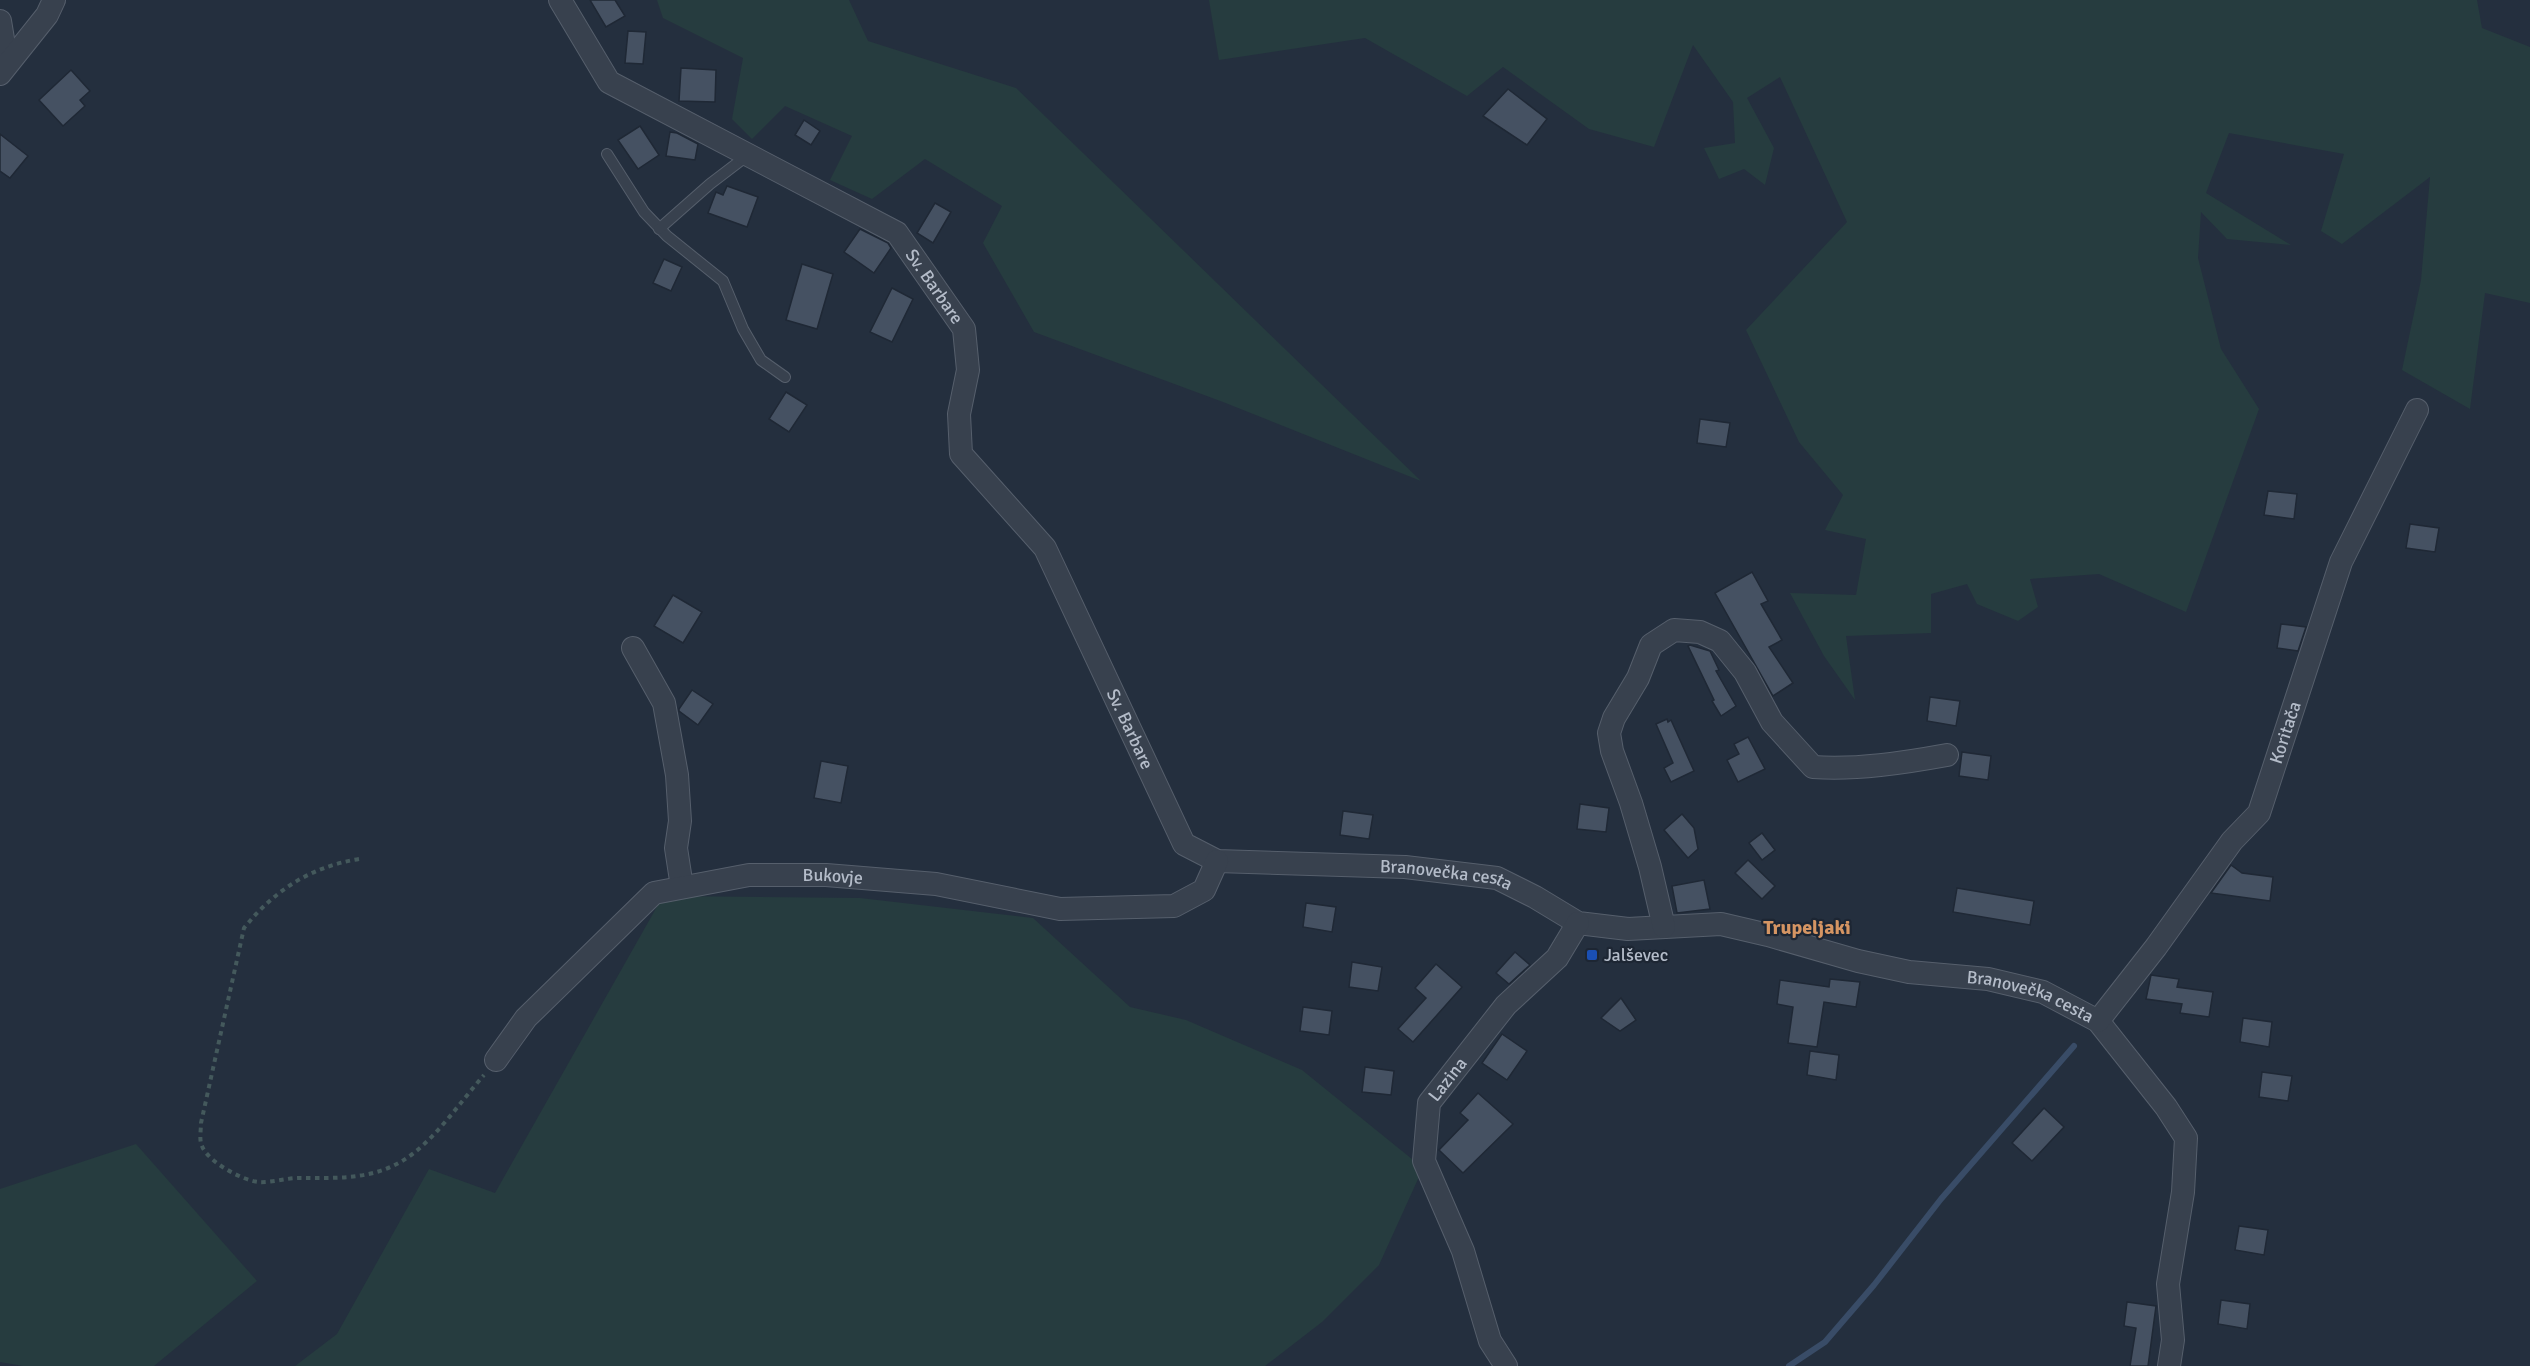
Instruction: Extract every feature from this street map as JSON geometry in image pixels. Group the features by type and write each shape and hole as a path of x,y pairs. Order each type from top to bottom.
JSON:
{"street":[{"path":"4,68 47,15 54,0"},
{"name":"Sv. Barbare","path":"560,0 609,82 897,233 964,329 968,370 959,414 961,454 1045,548 1184,844 1217,861"},
{"path":"0,21 4,68"},
{"name":"Koritača","path":"2098,1021 2156,947 2232,841 2259,813 2342,562 2417,410"},
{"path":"1664,927 1650,867 1631,803 1612,751 1609,733 1614,718 1638,678 1651,645 1674,630 1700,632 1719,641 1745,672 1772,722 1813,767 1901,764 1947,756"},
{"path":"633,648 664,703 677,775 680,821 676,848 682,887"},
{"name":"Bukovje","path":"496,1060 526,1018 654,893 749,875 826,875 936,884 1060,909 1174,906 1204,890 1217,861"},
{"name":"Branovečka cesta","path":"1217,861 1405,867 1497,878 1578,924 1628,929 1721,924 1858,961 1909,972 1988,979 2043,992 2098,1021 2166,1107 2186,1138 2183,1192 2168,1284 2173,1340 2169,1366"},
{"name":"Lazina","path":"1506,1366 1490,1341 1463,1251 1424,1161 1429,1103 1506,1005 1557,958 1578,924"}],"lane":[{"path":"607,154 644,212 659,228 723,281 743,329 761,360 785,377"},
{"path":"659,228 748,155"}],"path":[{"path":"359,859 333,863 295,881 263,904 244,928 201,1123 201,1145 209,1157 231,1173 258,1182 290,1178 338,1178 379,1173 404,1161 427,1141 496,1060"}],"green space":[{"path":"657,0 849,0 868,41 1016,88 1421,481 1223,402 1034,332 983,243 1002,206 925,159 872,199 830,180 852,136 785,106 752,139 732,119 743,58 663,18"},
{"path":"1209,0 2477,0 2482,28 2530,47 2530,303 2485,293 2470,409 2402,370 2421,280 2430,177 2342,244 2321,231 2344,154 2229,133 2206,193 2291,245 2227,239 2201,212 2198,258 2221,349 2259,409 2186,612 2099,574 2030,579 2038,607 2018,621 1977,604 1967,584 1931,594 1931,633 1846,636 1855,700 1824,656 1790,593 1856,595 1866,539 1825,530 1843,495 1799,442 1746,330 1847,222 1780,77 1747,98 1774,148 1765,185 1744,169 1719,179 1704,148 1735,143 1733,102 1693,45 1654,147 1589,129 1503,67 1467,96 1365,38 1219,60"},
{"path":"663,896 860,898 1033,918 1130,1007 1186,1020 1302,1070 1423,1168 1379,1265 1322,1322 1265,1366 295,1366 337,1334 429,1169 495,1193"},
{"path":"136,1144 257,1281 154,1366 23,1366 0,1362 0,1189"}],"building":[{"path":"590,0 615,0 625,16 606,27"},
{"path":"628,31 646,32 643,64 625,63"},
{"path":"681,68 716,70 715,102 679,101"},
{"path":"71,70 90,91 80,100 85,106 63,126 39,100"},
{"path":"1508,89 1547,119 1527,145 1483,116"},
{"path":"804,120 820,131 811,145 795,135"},
{"path":"640,126 659,155 638,169 618,140"},
{"path":"670,132 677,133 698,144 695,160 666,156"},
{"path":"0,134 28,156 10,178 0,171"},
{"path":"727,186 758,197 747,227 708,213 716,192 723,195"},
{"path":"935,203 951,212 933,243 917,233"},
{"path":"860,229 888,243 891,248 874,273 844,252"},
{"path":"664,259 682,267 671,291 653,283"},
{"path":"802,264 833,274 817,329 786,320"},
{"path":"892,288 913,299 892,342 870,332"},
{"path":"786,392 807,405 789,432 769,419"},
{"path":"1700,419 1730,423 1726,447 1697,443"},
{"path":"2268,491 2297,494 2294,519 2264,515"},
{"path":"2410,524 2439,528 2435,552 2406,548"},
{"path":"1752,572 1768,601 1761,604 1782,640 1769,647 1793,683 1773,696 1715,593"},
{"path":"673,595 702,612 683,643 654,626"},
{"path":"2281,624 2306,627 2298,651 2277,648"},
{"path":"1688,646 1710,651 1719,670 1716,671 1736,706 1721,716 1712,701 1714,700"},
{"path":"692,690 713,704 698,725 679,711"},
{"path":"1930,697 1960,701 1956,726 1927,721"},
{"path":"1667,719 1668,722 1671,720 1694,771 1671,782 1664,768 1673,763 1656,724"},
{"path":"1748,737 1765,769 1738,782 1727,760 1739,754 1734,744"},
{"path":"1962,752 1991,756 1988,780 1959,776"},
{"path":"821,761 848,766 841,803 814,798"},
{"path":"1580,804 1609,808 1606,832 1577,829"},
{"path":"1343,811 1373,815 1369,839 1340,835"},
{"path":"1682,814 1694,828 1698,849 1688,858 1664,830"},
{"path":"1762,833 1775,850 1762,860 1749,843"},
{"path":"1748,860 1775,886 1762,899 1735,873"},
{"path":"2231,865 2242,873 2273,877 2270,901 2211,893"},
{"path":"1704,880 1710,909 1677,913 1672,886"},
{"path":"1957,888 2034,901 2030,925 1953,912"},
{"path":"1306,903 1336,907 1332,932 1303,927"},
{"path":"1515,952 1530,965 1509,984 1496,973"},
{"path":"1352,962 1382,967 1378,991 1349,987"},
{"path":"1436,964 1462,987 1413,1042 1398,1029 1426,998 1415,988"},
{"path":"2151,975 2179,979 2177,987 2213,992 2209,1017 2180,1013 2182,1004 2146,999"},
{"path":"1830,979 1860,982 1856,1007 1824,1002 1817,1047 1788,1043 1793,1007 1777,1004 1780,980 1829,987"},
{"path":"1621,998 1636,1020 1620,1031 1601,1018"},
{"path":"1303,1007 1332,1011 1329,1035 1300,1031"},
{"path":"2243,1018 2272,1022 2269,1047 2240,1042"},
{"path":"1502,1034 1527,1051 1507,1080 1482,1063"},
{"path":"1810,1051 1839,1055 1836,1080 1807,1075"},
{"path":"1365,1067 1394,1071 1391,1095 1362,1092"},
{"path":"2262,1072 2292,1076 2288,1101 2259,1097"},
{"path":"1478,1093 1513,1124 1463,1173 1439,1150 1468,1120 1460,1113"},
{"path":"2044,1108 2064,1127 2032,1161 2012,1143"},
{"path":"2239,1226 2268,1230 2264,1255 2235,1250"},
{"path":"2221,1300 2250,1304 2247,1329 2218,1324"},
{"path":"2127,1302 2156,1306 2148,1366 2130,1366 2136,1328 2124,1326"}],"waterway":[{"name":"Jalševec","path":"1789,1366 1825,1342 1874,1285 1941,1199 2074,1046"}],"place":[{"name":"Jalševec","path":"1592,955"}],"district":[{"name":"Trupeljaki","path":"1807,927"}]}
